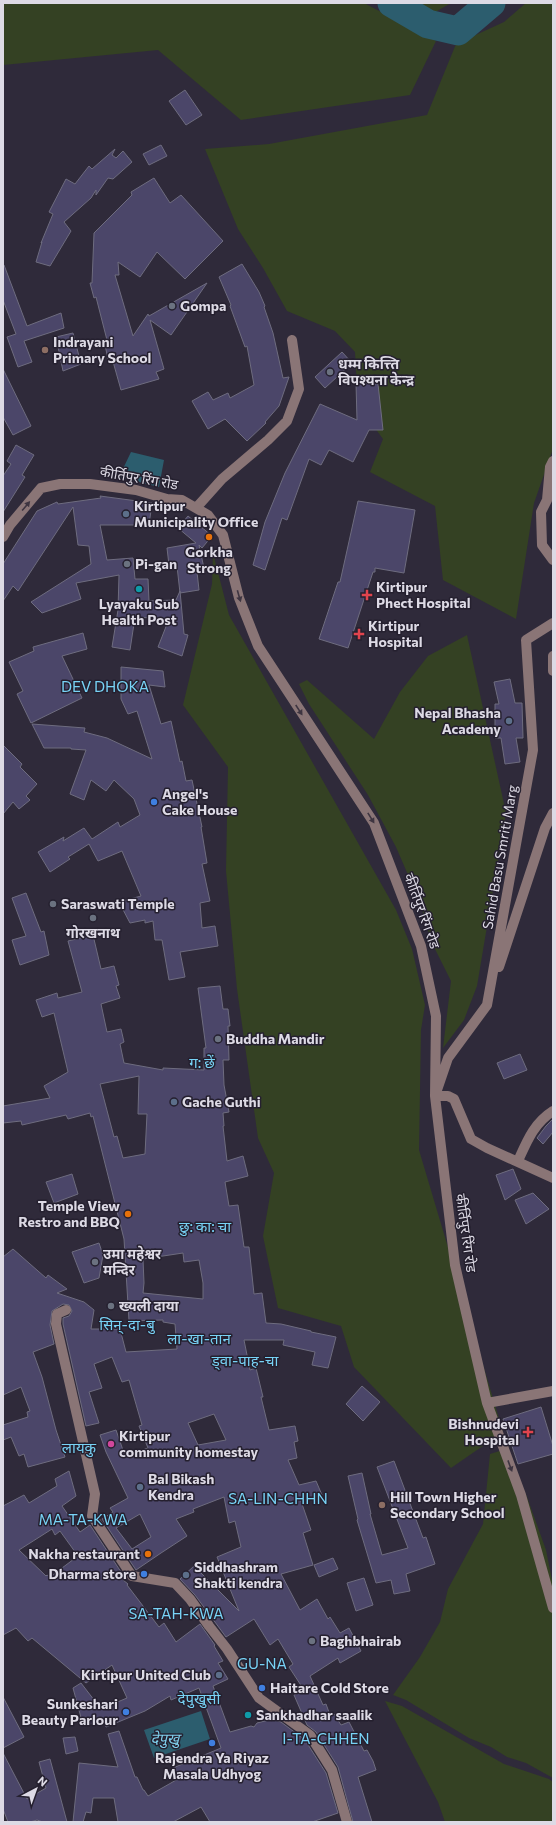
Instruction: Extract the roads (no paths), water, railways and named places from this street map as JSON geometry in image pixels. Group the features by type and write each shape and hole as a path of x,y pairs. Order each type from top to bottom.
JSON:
{"street":[{"path":"196,508 222,479 268,440 287,421 300,389 292,340"},
{"path":"547,500 550,467 553,461"},
{"name":"कीर्तिपुर रिंग रोड","path":"3,538 10,525 42,488 60,484 90,484 136,490 167,499 182,500 208,515 223,535 239,598 258,646 374,822 421,946 436,1016 436,1096 455,1265 487,1403 521,1495 553,1608"},
{"path":"553,488 541,512 542,545 553,560"},
{"name":"Sahid Basu Smriti Marg","path":"436,1096 448,1058 487,1005 533,750 526,640 553,623"},
{"path":"553,656 553,672"},
{"path":"487,1005 544,828 553,813"},
{"path":"436,1096 448,1096 454,1099 471,1139 486,1148 518,1161 553,1178"},
{"path":"518,1161 531,1132 545,1116 553,1111"},
{"path":"66,1310 57,1314 56,1324 95,1494 92,1516 132,1576 175,1583 190,1599 227,1649 259,1698 310,1735 332,1770 347,1822"},
{"path":"487,1403 553,1392"}],"water":[{"path":"131,452 164,460 159,487 119,477"},
{"name":"देपुखु","path":"201,1711 210,1739 154,1758 144,1730"}],"waterway":[{"path":"392,3 428,24 458,31 491,3"}],"place":[{"name":"Gompa","path":"172,306"},
{"name":"Indrayani Primary School","path":"45,350"},
{"name":"धम्म कित्त्ति विपश्यना केन्द्र","path":"330,372"},
{"name":"Kirtipur Municipality Office","path":"126,514"},
{"name":"Gorkha Strong","path":"209,537"},
{"name":"Pi-gan","path":"127,564"},
{"name":"Lyayaku Sub Health Post","path":"139,589"},
{"name":"Kirtipur Phect Hospital","path":"367,595"},
{"name":"Kirtipur Hospital","path":"359,634"},
{"name":"Nepal Bhasha Academy","path":"509,721"},
{"name":"Angel's Cake House","path":"154,802"},
{"name":"Saraswati Temple","path":"53,904"},
{"name":"गोरखनाथ","path":"93,918"},
{"name":"Buddha Mandir","path":"218,1039"},
{"name":"Gache Guthi","path":"174,1102"},
{"name":"Temple View Restro and BBQ","path":"128,1214"},
{"name":"उमा महेश्वर मन्दिर","path":"95,1262"},
{"name":"ख्यली दाया","path":"111,1306"},
{"name":"Bishnudevi Hospital","path":"528,1432"},
{"name":"Kirtipur community homestay","path":"111,1444"},
{"name":"Bal Bikash Kendra","path":"140,1487"},
{"name":"Hill Town Higher Secondary School","path":"382,1505"},
{"name":"Nakha restaurant","path":"148,1554"},
{"name":"Dharma store","path":"144,1574"},
{"name":"Siddhashram Shakti kendra","path":"186,1575"},
{"name":"Baghbhairab","path":"312,1641"},
{"name":"Kirtipur United Club","path":"219,1675"},
{"name":"Haitare Cold Store","path":"262,1688"},
{"name":"Sunkeshari Beauty Parlour","path":"126,1712"},
{"name":"Sankhadhar saalik","path":"248,1715"},
{"name":"Rajendra Ya Riyaz Masala Udhyog","path":"212,1743"}],"district":[{"name":"DEV DHOKA","path":"105,687"},
{"name":"ग: छें","path":"202,1063"},
{"name":"छु: का: चा","path":"205,1227"},
{"name":"सिन्-दा-बु","path":"127,1325"},
{"name":"ला-खा-तान","path":"199,1339"},
{"name":"ड्वा-पाह-चा","path":"245,1361"},
{"name":"लायकु","path":"79,1448"},
{"name":"SA-LIN-CHHN","path":"278,1499"},
{"name":"MA-TA-KWA","path":"83,1520"},
{"name":"SA-TAH-KWA","path":"176,1614"},
{"name":"GU-NA","path":"262,1664"},
{"name":"देपुखुसी","path":"199,1699"},
{"name":"I-TA-CHHEN","path":"326,1739"}]}
